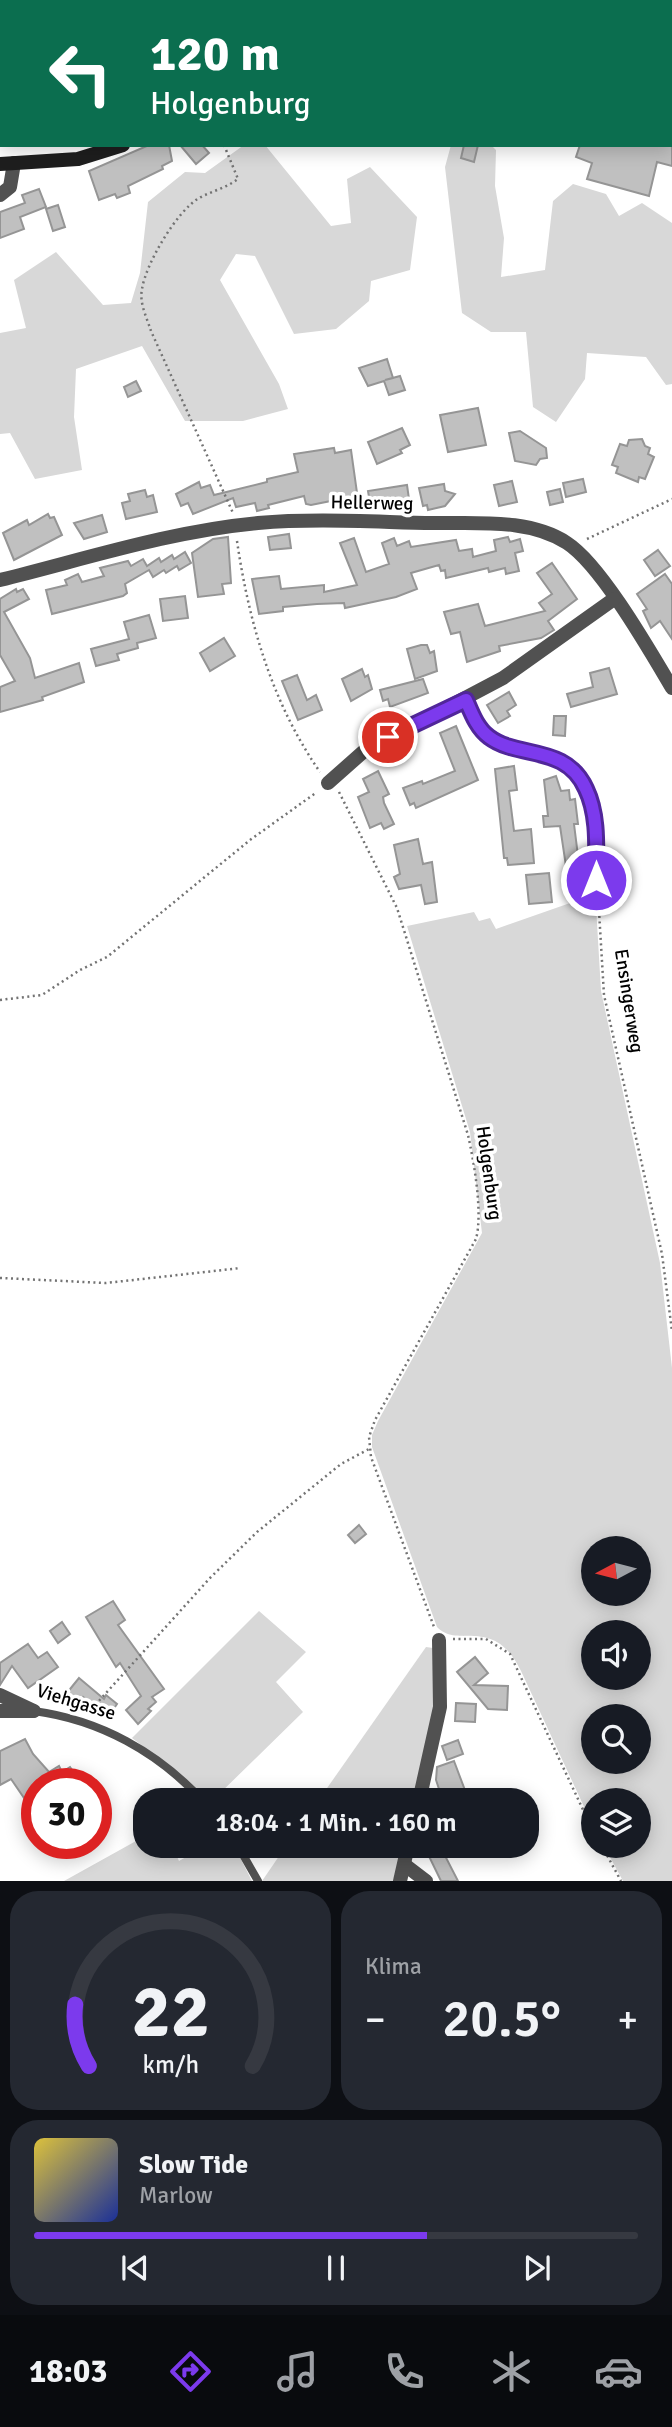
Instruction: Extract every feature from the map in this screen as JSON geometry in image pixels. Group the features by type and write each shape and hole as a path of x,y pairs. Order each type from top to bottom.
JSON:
{"main road":[{"path":"7,164 78,159 117,147"}],"street":[{"path":"0,195 10,187 7,164"},
{"name":"Hellerweg","path":"0,580 184,534 236,526 313,521 513,525 544,532 576,550 614,599 672,688"},
{"path":"330,782 375,745 466,700 503,678 614,599"},
{"path":"466,700 478,724 489,737 553,758 583,782 593,817 596,880"},
{"path":"422,1788 440,1707 439,1640"},
{"name":"Viehgasse","path":"0,1695 34,1711"},
{"path":"0,1711 34,1711"},
{"path":"400,1881 406,1858"},
{"path":"405,1865 426,1881"}],"lane":[{"name":"Viehgasse","path":"34,1711 82,1721 128,1741 174,1773 190,1788"},
{"path":"244,1858 258,1881"}],"path":[{"name":"Holgenburg","path":"225,147 238,179 198,199 181,212 154,252 141,289 142,306 233,512 250,617 269,674 298,737 330,782 389,888 405,929 468,1135 478,1224 474,1246 375,1420 369,1437 369,1449"},
{"path":"576,550 608,528 672,499"},
{"path":"0,1000 42,995 114,953 250,840 330,782"},
{"name":"Ensingerweg","path":"596,880 604,995 662,1254 672,1331"},
{"path":"0,1278 106,1283 241,1268"},
{"path":"82,1721 102,1694 257,1532 341,1464 369,1449 439,1640 486,1639 510,1654 581,1805"},
{"path":"609,1858 621,1881"}],"shaded area":[{"path":"241,147 267,147 331,226 351,223 347,179 370,167 417,217 410,270 371,281 369,301 336,329 294,334 255,256 236,254 220,280 279,384 288,409 243,421 185,421 142,346 76,369 74,417 82,470 35,479 10,433 0,434 0,333 26,328 14,280 56,252 103,305 131,303 140,273 148,202 185,172 205,173"},
{"path":"450,147 493,147 496,150 495,186 504,238 501,277 545,270 553,201 573,184 606,194 619,216 642,203 672,223 672,384 666,385 646,357 587,353 585,379 556,422 533,407 526,332 491,332 462,313 445,167"},
{"path":"593,895 596,906 601,991 660,1263 672,1368 672,1881 623,1881 611,1858 651,1858 651,1788 581,1788 581,1800 521,1671 510,1654 499,1643 488,1638 455,1636 437,1627 372,1447 372,1435 378,1421 482,1233 470,1132 407,926 474,912 479,921 490,918 496,929"},
{"path":"259,1611 306,1652 276,1682 303,1712 225,1788 194,1788 132,1738"},
{"path":"426,1647 433,1648 433,1717 417,1788 327,1788"},
{"path":"133,1843 133,1858 178,1858 179,1861 184,1858 240,1858 252,1881 64,1881 104,1859 112,1859 112,1854"},
{"path":"278,1858 400,1858 393,1881 262,1881"}],"building":[{"path":"144,147 169,147 172,161 162,166 163,169 128,186 130,193 117,198 115,194 99,200 89,171"},
{"path":"182,147 204,147 209,153 196,164"},
{"path":"464,147 478,147 474,162 461,158"},
{"path":"579,147 672,147 672,166 657,162 649,196 587,179 592,163 576,157"},
{"path":"39,189 46,207 20,217 24,229 0,238 0,212 25,203 22,195"},
{"path":"58,205 65,227 53,231 46,209"},
{"path":"387,359 393,378 400,376 405,390 389,395 384,381 368,386 359,368"},
{"path":"136,381 141,391 128,397 124,387"},
{"path":"478,408 486,445 448,452 440,415"},
{"path":"402,428 410,445 400,450 402,453 377,464 368,442"},
{"path":"520,431 546,448 547,458 540,459 536,465 515,461 509,433"},
{"path":"642,439 645,446 650,448 648,454 654,457 645,479 639,477 638,482 616,473 618,467 612,465 620,444 627,446 629,440"},
{"path":"334,448 335,453 351,450 358,500 332,506 331,501 311,505 306,504 304,496 268,505 269,508 257,511 255,503 236,507 233,498 193,514 188,503 181,506 176,494 199,482 201,488 210,485 214,495 267,482 267,479 298,472 294,454"},
{"path":"583,479 586,492 566,497 563,483"},
{"path":"512,481 517,502 499,506 494,485"},
{"path":"444,484 445,491 455,494 445,506 428,510 427,505 423,506 419,488"},
{"path":"407,485 409,499 370,503 368,491"},
{"path":"560,489 563,502 550,505 547,492"},
{"path":"145,490 147,497 153,495 157,512 126,519 122,503 130,501 128,494"},
{"path":"48,514 50,518 54,517 62,535 14,560 3,533 27,520 29,525"},
{"path":"102,515 107,532 84,539 74,523"},
{"path":"289,534 291,548 270,550 268,537"},
{"path":"228,537 231,583 222,584 224,594 198,597 192,553 213,539"},
{"path":"508,537 510,542 520,539 523,551 515,553 519,571 506,574 505,568 489,572 488,568 446,578 445,570 441,571 439,565 411,573 417,589 396,597 345,608 344,603 317,604 283,607 283,611 259,614 252,579 279,576 281,589 324,585 324,592 357,585 340,543 354,538 366,572 389,564 382,543 394,538 397,546 409,541 411,547 456,540 459,551 472,549 473,557 496,551 494,540"},
{"path":"658,550 670,566 655,576 644,560"},
{"path":"185,552 191,563 179,570 177,566 153,577 149,570 125,584 127,593 123,596 52,614 46,590 67,585 65,580 78,574 82,582 104,576 100,568 128,561 131,566 143,559 147,566 159,558 161,562 172,555 174,559"},
{"path":"552,563 577,599 548,621 554,630 541,638 499,646 500,651 467,662 460,632 451,634 444,612 478,604 485,626 545,611 539,603 552,594 537,573"},
{"path":"665,574 672,584 672,639 660,621 651,628 643,611 647,609 637,594"},
{"path":"16,589 17,592 23,589 29,599 4,612 30,658 35,678 79,663 84,682 42,697 43,700 0,712 0,687 15,681 0,655 0,599"},
{"path":"185,596 188,618 163,621 160,599"},
{"path":"149,615 156,638 137,643 138,648 117,654 119,660 96,666 91,649 129,639 124,622"},
{"path":"224,638 235,656 210,671 200,653"},
{"path":"427,645 430,653 434,651 437,671 415,679 407,649"},
{"path":"609,668 617,694 571,707 567,694 593,687 590,673"},
{"path":"362,669 365,677 368,675 372,689 351,701 342,679"},
{"path":"297,675 307,700 316,695 322,710 298,720 282,681"},
{"path":"423,679 428,693 390,707 388,699 383,701 380,690"},
{"path":"509,692 516,705 507,711 510,716 498,723 487,705"},
{"path":"554,716 566,716 565,736 553,735"},
{"path":"456,726 478,780 416,808 414,803 410,805 403,788 422,781 423,784 455,771 440,733"},
{"path":"514,766 517,790 509,791 514,831 531,829 534,863 508,865 507,858 504,858 495,769"},
{"path":"378,771 389,794 383,797 384,803 394,824 384,829 381,823 370,828 358,797 369,792 363,779"},
{"path":"556,776 561,791 569,790 570,800 575,799 578,824 574,824 580,872 567,873 560,826 544,827 543,816 548,816 544,780"},
{"path":"418,839 423,864 432,862 437,902 425,904 421,885 399,889 394,877 400,874 394,845"},
{"path":"549,873 552,902 529,904 526,875"},
{"path":"359,1525 366,1534 355,1543 348,1535"},
{"path":"113,1601 125,1620 118,1625 164,1689 152,1697 156,1702 138,1724 126,1710 141,1696 120,1663 116,1667 86,1617"},
{"path":"62,1622 70,1634 58,1643 50,1631"},
{"path":"28,1644 38,1658 47,1652 58,1667 28,1688 12,1666 0,1685 0,1663"},
{"path":"475,1657 488,1673 474,1685 508,1686 507,1710 488,1709 457,1672"},
{"path":"79,1678 104,1699 106,1695 117,1704 108,1717 83,1697 73,1709 62,1699"},
{"path":"456,1703 476,1704 475,1722 455,1721"},
{"path":"25,1739 33,1754 45,1768 21,1768 21,1794 11,1779 0,1785 0,1751"},
{"path":"458,1740 463,1754 447,1760 442,1746"},
{"path":"454,1761 464,1788 439,1788 437,1767"},
{"path":"430,1858 446,1858 458,1881 441,1881"}],"route":[{"path":"388,737 466,700 483,732 495,741 543,754 563,764 578,776 588,792 596,835 596,880"}]}
